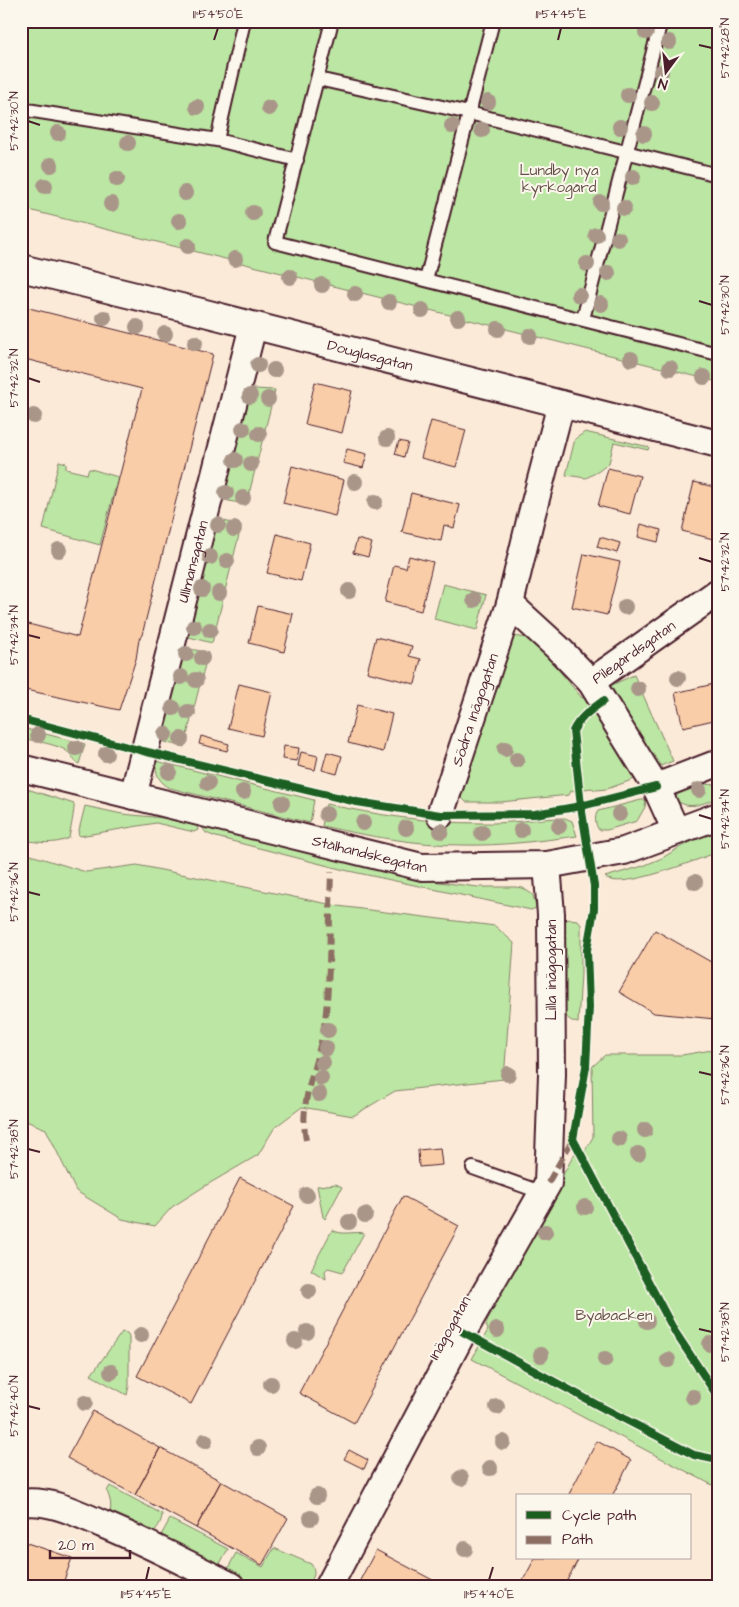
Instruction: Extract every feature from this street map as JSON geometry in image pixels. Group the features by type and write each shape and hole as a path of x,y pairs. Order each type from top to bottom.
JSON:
{"street":[{"name":"Douglasgatan","path":"21,268 718,444"},
{"name":"Ullmansgatan","path":"133,796 253,326"},
{"name":"Södra Inägogatan","path":"440,815 510,604 561,404"},
{"name":"Pilegårdsgatan","path":"676,831 656,787 591,682 718,592"},
{"path":"510,604 557,647 591,682"},
{"path":"656,787 718,763"},
{"name":"Stålhandskegatan","path":"21,768 422,868 547,865 624,851 718,816"},
{"name":"Lilla inägogatan","path":"547,865 551,914 552,1074"},
{"name":"Inägogatan","path":"329,1586 463,1332 548,1183 552,1074"},
{"path":"21,1504 30,1502 48,1504 70,1510 151,1544 230,1586"}],"lane":[{"path":"217,140 244,21"},
{"path":"332,21 275,242 718,354"},
{"path":"426,280 493,21"},
{"path":"582,320 661,21"},
{"path":"318,79 469,113 718,175"},
{"path":"21,109 217,140 297,160"},
{"path":"473,1168 543,1193"}],"green space":[{"name":"Lundby nya kyrkogård","path":"21,21 718,21 718,382 21,208"},
{"path":"254,389 275,390 247,502 244,504 224,500 222,495 248,392"},
{"path":"585,432 649,447 648,450 614,442 609,463 599,471 586,478 566,475 575,439"},
{"path":"59,461 66,463 66,469 87,474 89,469 91,469 118,477 100,545 43,529"},
{"path":"220,520 240,525 241,527 212,643 185,636 215,522"},
{"path":"443,584 486,595 477,630 434,619"},
{"path":"514,636 533,639 582,698 634,675 673,761 638,775 640,777 607,789 596,790 591,788 571,791 569,795 501,802 466,802 462,798 453,798 501,645"},
{"path":"183,649 208,653 184,747 160,741"},
{"path":"22,728 85,744 79,764 64,749 21,738"},
{"path":"156,761 314,800 310,823 170,788 158,777"},
{"path":"703,784 718,785 718,798 691,806 676,800 677,793"},
{"path":"21,787 74,804 69,838 58,842 45,843 21,839"},
{"path":"646,800 645,807 637,821 607,830 599,830 596,820 598,811"},
{"path":"326,804 383,815 442,822 492,823 565,818 572,821 577,836 492,845 445,845 409,842 322,826"},
{"path":"85,806 122,814 164,818 197,826 198,830 194,832 156,823 80,836 78,834"},
{"path":"202,827 416,879 478,887 523,888 533,895 536,908 531,910 344,870 216,837 206,833"},
{"path":"718,830 718,852 642,878 613,881 605,877 643,866"},
{"path":"21,852 86,872 137,865 338,906 495,926 514,943 504,1079 395,1091 353,1116 302,1107 275,1127 258,1155 172,1207 155,1226 122,1219 76,1191 46,1129 21,1119"},
{"path":"577,920 581,925 578,1023 570,1020 565,1014 566,967 563,921"},
{"name":"Byabacken","path":"718,1049 718,1488 472,1359 488,1330 486,1325 488,1319 541,1214 575,1153 579,1161 593,1137 592,1067 605,1055 682,1055"},
{"path":"336,1184 342,1187 325,1219 317,1186"},
{"path":"332,1230 340,1233 364,1233 343,1272 328,1268 325,1271 326,1279 311,1270"},
{"path":"122,1332 127,1333 129,1336 129,1386 127,1395 91,1375"},
{"path":"110,1486 162,1514 159,1525 151,1535 109,1517 111,1504 107,1491"},
{"path":"170,1519 228,1549 217,1569 159,1539"},
{"path":"274,1548 311,1564 314,1572 309,1586 243,1586 224,1576 236,1553 263,1567"}],"building":[{"path":"21,306 213,354 142,635 139,639 136,659 119,710 21,689 21,622 78,637 142,389 21,358"},
{"path":"315,382 352,391 342,433 305,424"},
{"path":"431,421 466,430 456,467 421,458"},
{"path":"399,441 408,443 404,457 395,454"},
{"path":"347,449 367,454 363,468 343,463"},
{"path":"292,466 344,480 335,516 283,503"},
{"path":"608,468 640,476 630,514 598,506"},
{"path":"694,482 718,488 717,540 682,531"},
{"path":"411,493 460,505 454,528 444,525 441,541 402,532"},
{"path":"641,524 661,530 658,542 638,537"},
{"path":"277,534 310,543 301,581 267,573"},
{"path":"600,537 620,543 617,553 597,547"},
{"path":"357,539 372,543 368,557 353,553"},
{"path":"584,554 620,562 607,615 572,607"},
{"path":"409,556 433,562 421,611 385,602 394,565 406,568"},
{"path":"258,606 293,614 284,652 249,643"},
{"path":"376,637 412,646 409,656 421,659 415,684 367,672"},
{"path":"718,683 718,719 683,727 675,693"},
{"path":"239,684 272,692 262,736 228,728"},
{"path":"357,705 392,714 383,752 348,743"},
{"path":"201,736 229,744 227,751 199,744"},
{"path":"284,746 299,748 297,761 282,759"},
{"path":"301,752 318,756 315,770 298,766"},
{"path":"327,752 342,756 337,774 322,770"},
{"path":"655,930 718,966 718,1014 715,1019 654,1013 619,992"},
{"path":"440,1148 442,1165 419,1167 418,1150"},
{"path":"240,1178 294,1206 191,1404 137,1376"},
{"path":"403,1196 459,1226 354,1423 299,1393"},
{"path":"93,1411 160,1448 135,1495 67,1458"},
{"path":"597,1441 631,1460 613,1494 569,1494"},
{"path":"160,1448 221,1481 196,1528 135,1495"},
{"path":"349,1450 368,1460 364,1469 344,1459"},
{"path":"221,1481 288,1518 262,1565 196,1528"},
{"path":"21,1541 72,1558 62,1586 47,1582 45,1586 21,1586"},
{"path":"376,1550 444,1586 361,1586 358,1584"},
{"path":"534,1560 578,1560 564,1586 520,1586"}],"marked path":[{"path":"306,1140 304,1125 307,1095 322,1035 327,1002 331,872"},
{"path":"548,1183 573,1139"}],"cycle path":[{"path":"603,701 582,718 573,731 581,806 594,886 594,909 587,950 589,1007 586,1067 573,1139 675,1332 718,1397"},
{"path":"21,719 143,751 357,802 440,815 535,814 581,806 656,787"},
{"path":"463,1332 694,1455 718,1460"}]}
